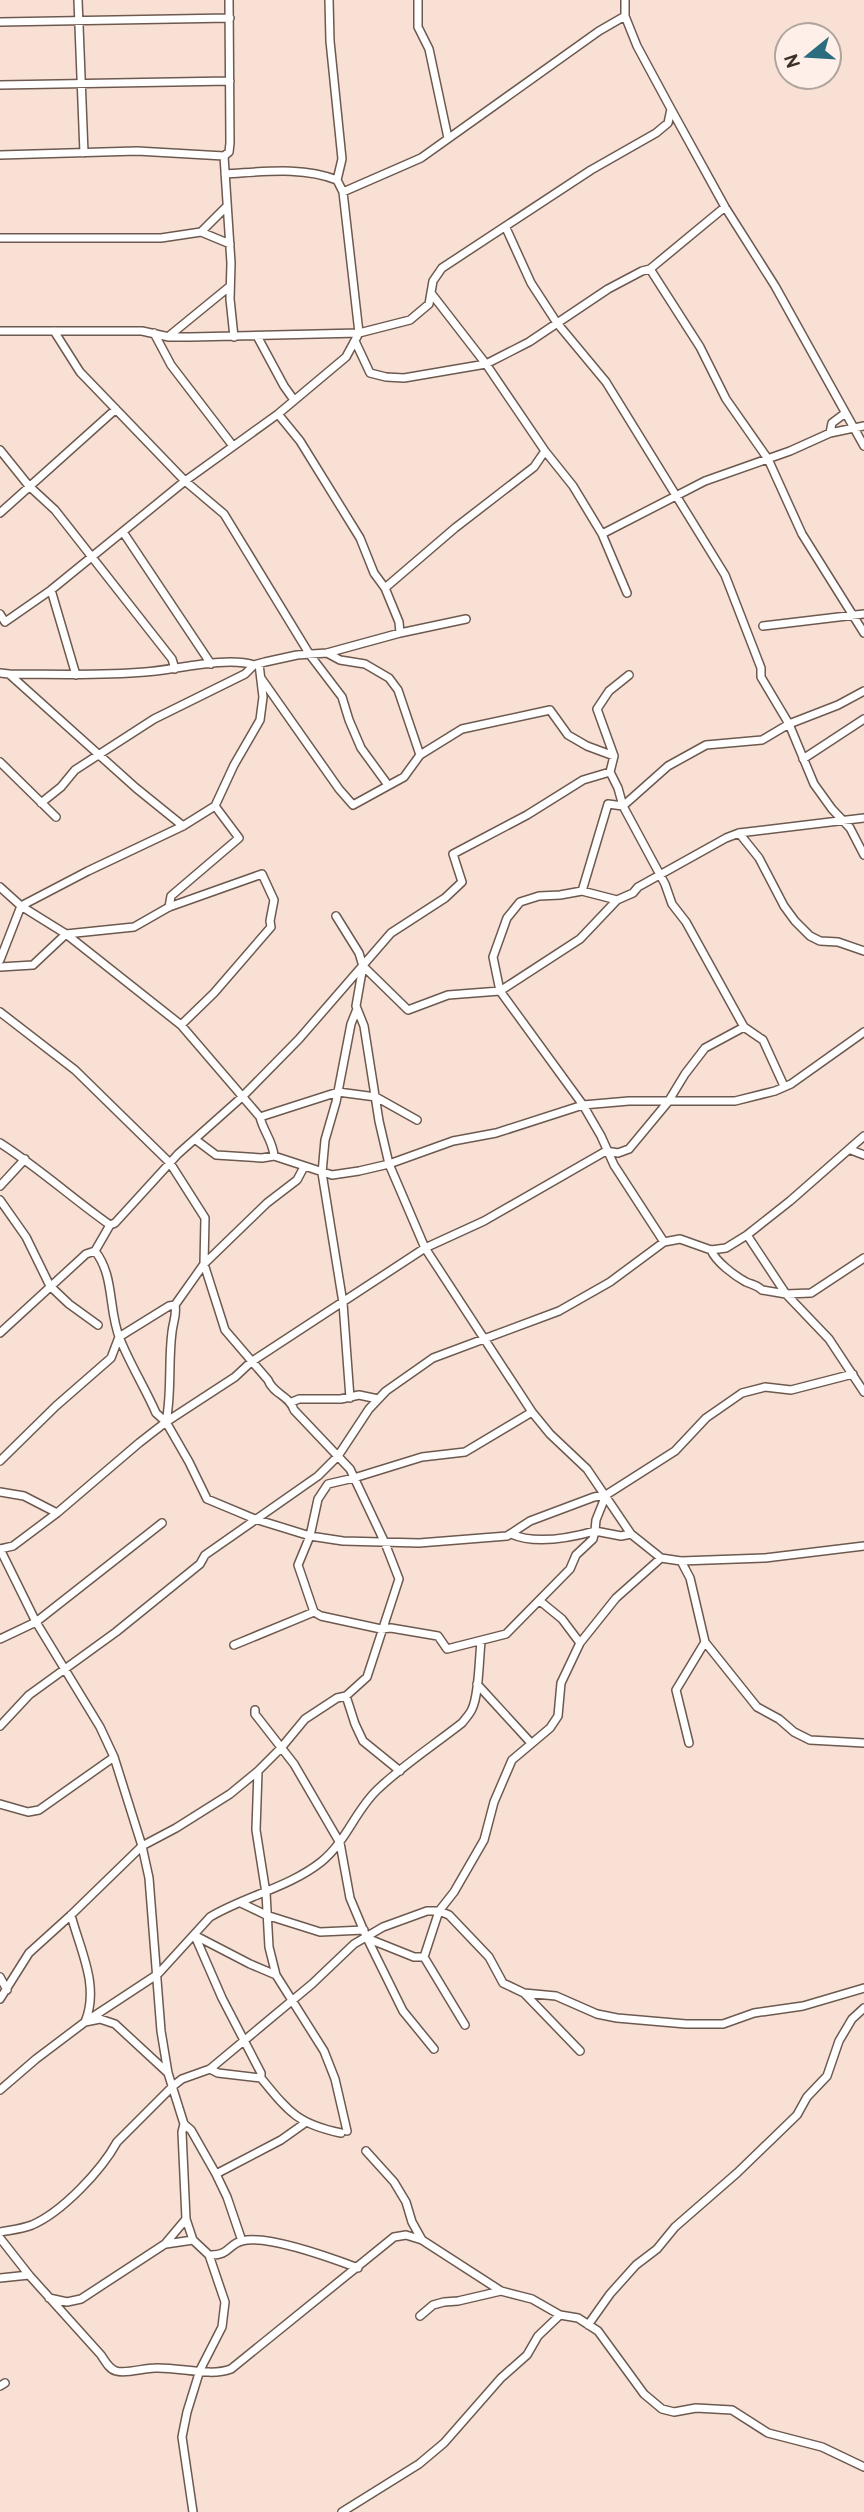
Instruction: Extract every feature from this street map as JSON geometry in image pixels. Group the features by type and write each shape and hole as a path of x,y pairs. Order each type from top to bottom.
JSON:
{"street":[{"path":"78,0 84,153"},
{"path":"0,155 137,151 224,156 229,152 230,143 229,0"},
{"path":"329,0 330,41 342,159 337,180 342,192 357,337 370,373 404,378 486,364 529,342 608,289 650,269 725,207"},
{"path":"418,0 418,27 429,49 448,138"},
{"path":"625,0 625,16 637,46 725,207 775,286 864,446"},
{"path":"342,192 421,158 625,16"},
{"path":"0,22 230,18"},
{"path":"0,85 230,81"},
{"path":"0,331 142,331 169,337 357,337 410,320 429,304 433,281 442,268 591,170 656,133 668,123 671,109"},
{"path":"224,156 230,244 229,286 234,337"},
{"path":"225,174 285,170 337,180"},
{"path":"201,232 227,206"},
{"path":"506,228 531,283 557,323 606,382 725,575 761,668 761,677 789,724 814,784 844,821 864,855"},
{"path":"0,238 161,238 201,232 230,244"},
{"path":"650,269 701,347 726,399 768,459 802,534 864,633"},
{"path":"169,337 229,286"},
{"path":"431,293 486,364 545,451 573,486 602,534 627,593"},
{"path":"54,331 80,372 185,481 224,514 310,655 342,697 361,748 388,785"},
{"path":"154,333 171,365 233,446"},
{"path":"257,336 294,400"},
{"path":"0,614 5,622 51,590 185,481 278,414 346,357 357,337"},
{"path":"0,513 116,409"},
{"path":"278,414 300,441 360,538 374,573 385,588 399,622 400,633"},
{"path":"830,433 832,423 844,414"},
{"path":"602,534 705,481 830,433 864,426"},
{"path":"0,450 92,555 172,659 176,668"},
{"path":"385,588 455,528 534,467 545,451"},
{"path":"123,532 211,664"},
{"path":"51,590 76,675"},
{"path":"762,626 864,614"},
{"path":"41,803 61,788 75,770 154,719 257,665 297,655 327,653 466,619"},
{"path":"327,653 340,660 365,664 389,678 398,690 419,755"},
{"path":"4,673 123,674 211,664 257,665"},
{"path":"0,960 21,906 183,826 215,806 234,765 260,720 263,697 257,665"},
{"path":"4,673 183,826"},
{"path":"629,675 609,691 597,709 614,756 610,772 623,806 672,904 692,932 744,1027 763,1040 784,1086"},
{"path":"261,678 351,804 404,777 419,755 462,729 550,710 568,735 587,746 614,756"},
{"path":"582,891 608,804 623,806 668,765 706,745 762,740 789,724 838,705 864,691"},
{"path":"803,759 864,719"},
{"path":"0,762 56,817"},
{"path":"0,1333 86,1254 95,1251 110,1225 116,1223 170,1163 242,1097 299,1039 391,933 445,898 462,882 453,854 527,815 583,780 610,772"},
{"path":"169,906 172,896 239,838 215,806"},
{"path":"363,966 408,1010 448,996 500,992 580,939 618,900 726,838 739,833 864,818"},
{"path":"739,833 759,858 795,922 820,941 838,942 864,951"},
{"path":"0,967 33,965 66,934 134,927 169,906 262,874 274,900 271,927 214,993 181,1026"},
{"path":"0,887 21,906 66,934 181,1026 260,1117 274,1146 274,1156"},
{"path":"618,900 582,891 539,895 520,902 507,918 492,957 500,992 583,1105 601,1136 606,1151 664,1242"},
{"path":"336,916 359,953 363,966 357,1008 325,1140 323,1173 343,1303 350,1398"},
{"path":"357,1008 364,1026 389,1164 425,1248 533,1412 550,1434 587,1469 631,1534 661,1558 681,1561 765,1558 864,1546"},
{"path":"0,1012 75,1070 170,1163 205,1218 204,1264 225,1330 271,1387 292,1402 294,1410 338,1456 354,1478 399,1579 367,1677 346,1696 337,1698 305,1719 281,1748 230,1794 142,1846 29,1953 0,2000"},
{"path":"193,2512 182,2437 200,2370 225,2318 225,2302 209,2255 193,2240 186,2219 182,2132 184,2124 168,2073 161,2031 149,1878 142,1846 114,1757 100,1727 36,1622 0,1549 13,1546 57,1513 166,1422 180,1416 235,1377 251,1362 425,1248 484,1222 606,1151 618,1153 629,1149 668,1102 685,1073 705,1048 744,1027"},
{"path":"196,1140 216,1156 274,1156 332,1175 359,1171 389,1164 453,1141 496,1133 583,1105 629,1101 735,1101 775,1091 792,1084 864,1032"},
{"path":"260,1117 338,1092 376,1097 417,1120"},
{"path":"0,1726 29,1695 156,1601 200,1564 205,1555 318,1476 338,1456 378,1399 433,1357 483,1337 527,1325 559,1311 610,1282 664,1242 680,1239 710,1250 726,1248 747,1235 864,1136"},
{"path":"0,1143 25,1159 78,1203 110,1225"},
{"path":"850,1150 864,1156"},
{"path":"0,1186 25,1159"},
{"path":"0,1461 113,1355 119,1338 169,1306 175,1305 204,1264 267,1203 298,1180 304,1167"},
{"path":"0,1200 26,1237 50,1286 98,1325"},
{"path":"747,1235 786,1294 829,1339 864,1392"},
{"path":"710,1250 713,1257 744,1281 762,1290 786,1294 811,1293 864,1258"},
{"path":"95,1251 109,1282 119,1338 156,1413 166,1422 207,1499 310,1535 343,1541 419,1543 511,1534 530,1521 606,1495 675,1451 706,1418 742,1393 765,1387 790,1390 853,1374"},
{"path":"166,1422 172,1331 177,1315 175,1305"},
{"path":"292,1402 299,1399 350,1398 359,1395 378,1399"},
{"path":"533,1412 465,1452 422,1457 328,1484 318,1499 310,1535 298,1565 314,1612 321,1616 381,1629 391,1628 438,1636 447,1648 506,1634 570,1569 576,1555 593,1539 596,1520 606,1495"},
{"path":"0,1492 24,1496 57,1513"},
{"path":"0,1639 36,1622 162,1523"},
{"path":"511,1534 520,1538 562,1539 595,1531 621,1536 631,1534"},
{"path":"465,2025 424,1957 439,1911 454,1892 484,1840 494,1802 512,1760 550,1728 558,1716 561,1683 580,1643 616,1598 661,1558"},
{"path":"681,1561 690,1578 705,1642 757,1707 810,1740 864,1743"},
{"path":"540,1601 562,1619 580,1643"},
{"path":"234,1645 314,1612"},
{"path":"0,2090 85,2022 158,1974 210,1917 266,1893 319,1863 340,1843 375,1792 462,1723 472,1710 481,1642"},
{"path":"689,1743 676,1690 705,1642"},
{"path":"477,1684 531,1743"},
{"path":"346,1696 363,1741 400,1771"},
{"path":"255,1710 255,1714 294,1764 340,1843 350,1898 366,1935 403,2011 434,2049"},
{"path":"0,1804 28,1812 39,1810 114,1757"},
{"path":"195,1936 261,2073 261,2078 286,2108 305,2123 316,2128 344,2132 335,2079 324,2050 276,1975 269,1947 266,1893 256,1830 258,1771"},
{"path":"241,1903 320,1933 366,1935 414,1957 424,1957"},
{"path":"0,2232 31,2225 54,2211 79,2189 111,2153 117,2142 173,2086 183,2079 210,2069 366,1935 428,1911 449,1915 489,1957 503,1983 524,1993 556,1996 597,2014 617,2018 723,2024 754,2013 803,2006 864,1988"},
{"path":"71,1915 91,1980 90,2005 85,2022"},
{"path":"195,1936 276,1975"},
{"path":"0,1977 7,1990"},
{"path":"524,1993 580,2051"},
{"path":"588,2325 610,2294 636,2265 657,2249 675,2227 737,2173 797,2115 807,2097 827,2076 839,2041 852,2019 864,2008"},
{"path":"85,2022 100,2019 116,2024 168,2073"},
{"path":"210,2069 218,2073 261,2078"},
{"path":"216,2174 305,2123"},
{"path":"184,2124 191,2130 216,2174 242,2241"},
{"path":"366,2151 394,2182 406,2202 412,2222 422,2240"},
{"path":"49,2298 67,2302 81,2300 165,2244 186,2219"},
{"path":"0,2238 107,2365 117,2371 177,2367 212,2374 231,2369 394,2237 406,2235 422,2240 501,2291 532,2299 560,2315 578,2318 598,2331 644,2393 662,2409 674,2412 696,2408 732,2410 768,2433 822,2447 864,2468"},
{"path":"165,2244 193,2240"},
{"path":"209,2255 221,2256 242,2241 274,2242 358,2268"},
{"path":"0,2277 29,2275"},
{"path":"420,2316 433,2305 501,2291"},
{"path":"342,2512 419,2465 444,2443 501,2378 527,2355 538,2336 560,2315"}]}
